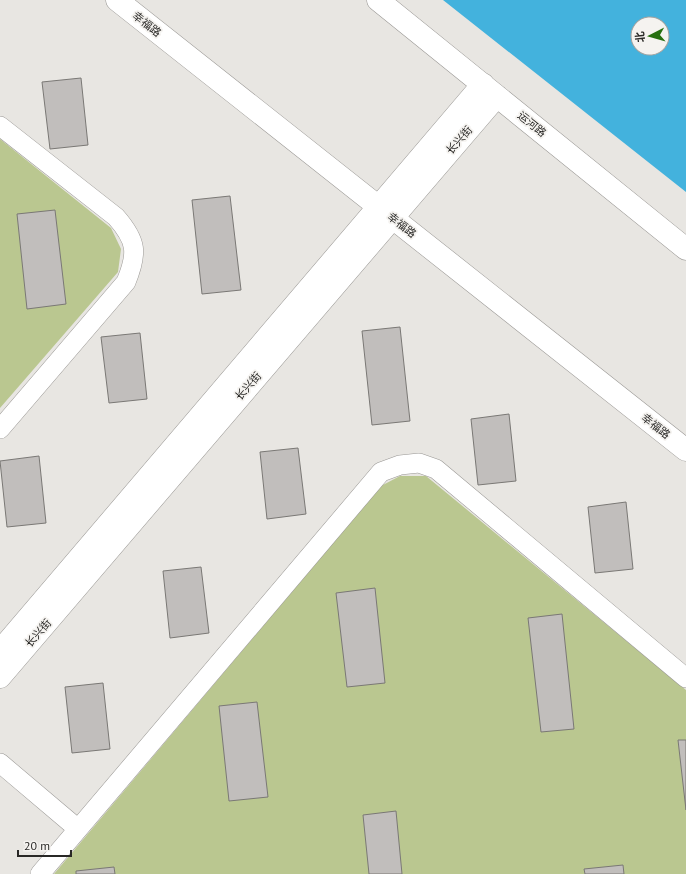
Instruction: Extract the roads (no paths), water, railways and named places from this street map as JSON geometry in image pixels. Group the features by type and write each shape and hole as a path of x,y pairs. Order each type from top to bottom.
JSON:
{"street":[{"name":"幸福路","path":"117,0 686,450"},
{"name":"运河路","path":"378,0 686,249"},
{"name":"长兴街","path":"0,677 386,212 490,90"},
{"path":"0,126 116,217 127,230 135,249 132,267 126,282 0,429"},
{"name":"长兴街","path":"0,651 386,212"},
{"path":"40,874 381,472 400,465 419,463 436,470 686,678"},
{"path":"0,763 78,830"}],"water":[{"path":"443,0 686,0 686,192"}]}
